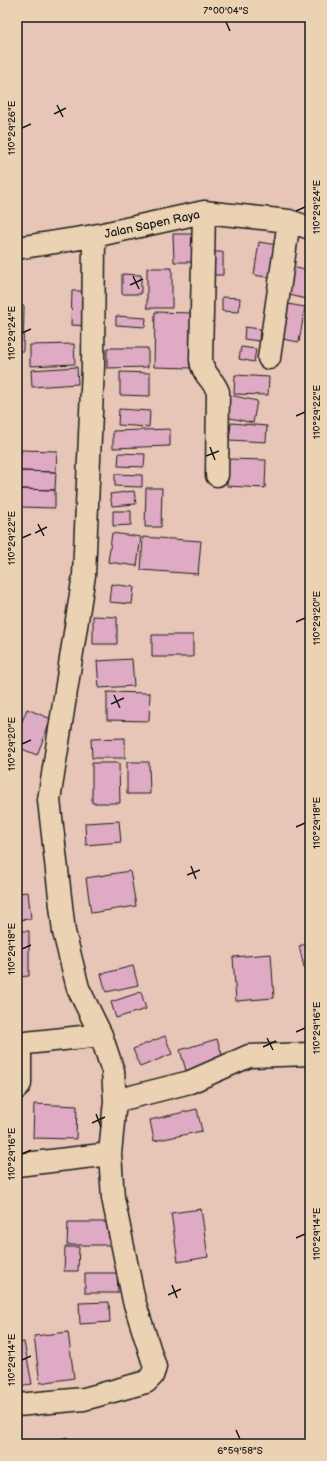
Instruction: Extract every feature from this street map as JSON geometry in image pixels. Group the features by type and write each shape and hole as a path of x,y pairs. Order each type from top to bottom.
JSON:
{"street":[{"name":"Jalan Sapen Raya","path":"17,248 94,236 204,212 289,221 310,228"},
{"path":"204,212 202,360 204,372 216,386 218,392 217,475"},
{"path":"269,358 289,221"},
{"path":"17,1405 84,1399 146,1382 152,1376 155,1367 134,1301 113,1198 110,1154 115,1101 113,1071 101,1035 78,988 64,932 49,800 84,575 93,366 94,236"},
{"path":"17,1088 20,1084 20,1048 26,1043 101,1035"},
{"path":"115,1101 190,1082 249,1056 310,1054"},
{"path":"17,1165 110,1154"}],"building":[{"path":"173,234 193,234 194,262 174,262"},
{"path":"259,242 277,245 272,278 254,275"},
{"path":"206,252 223,252 223,275 207,275"},
{"path":"287,266 310,271 310,282 306,299 281,293"},
{"path":"147,268 172,268 172,308 147,308"},
{"path":"122,274 141,275 141,294 122,294"},
{"path":"72,291 90,291 89,326 71,325"},
{"path":"222,297 240,298 239,312 222,311"},
{"path":"282,303 305,307 299,342 276,338"},
{"path":"17,306 24,306 23,351 17,351"},
{"path":"155,312 192,313 192,368 154,367"},
{"path":"116,316 146,318 145,327 116,325"},
{"path":"245,327 260,329 259,341 244,339"},
{"path":"74,344 75,364 30,366 30,345"},
{"path":"241,347 256,349 254,362 239,359"},
{"path":"107,348 148,348 148,367 107,368"},
{"path":"77,367 78,384 32,387 31,370"},
{"path":"120,372 150,373 150,396 120,395"},
{"path":"235,375 269,377 268,395 234,394"},
{"path":"230,395 257,401 253,423 226,417"},
{"path":"119,409 150,411 149,427 118,425"},
{"path":"231,423 267,426 266,442 229,440"},
{"path":"170,429 170,446 113,448 113,431"},
{"path":"21,450 57,451 56,472 20,471"},
{"path":"119,453 145,454 144,467 118,466"},
{"path":"228,459 266,460 265,488 227,486"},
{"path":"20,471 56,472 55,490 20,489"},
{"path":"115,474 142,475 142,487 115,486"},
{"path":"146,488 162,488 161,527 145,527"},
{"path":"20,489 55,490 55,508 19,507"},
{"path":"134,491 136,504 112,506 110,494"},
{"path":"113,511 131,511 131,525 113,526"},
{"path":"112,533 141,537 137,566 108,562"},
{"path":"143,537 201,541 198,574 141,570"},
{"path":"111,584 134,587 132,604 109,602"},
{"path":"93,616 117,617 117,644 93,644"},
{"path":"152,635 193,635 193,657 152,657"},
{"path":"132,659 134,686 99,688 97,661"},
{"path":"107,692 150,693 149,721 107,720"},
{"path":"27,709 51,719 37,755 17,747 17,734"},
{"path":"125,738 125,758 92,758 91,739"},
{"path":"127,762 149,762 150,794 127,794"},
{"path":"92,763 119,763 120,803 92,803"},
{"path":"119,821 121,842 86,845 85,823"},
{"path":"130,871 136,906 91,913 86,878"},
{"path":"28,892 31,919 17,920 17,893"},
{"path":"17,931 29,931 29,976 17,977"},
{"path":"310,943 310,965 304,967 299,946"},
{"path":"271,954 274,998 236,1001 233,957"},
{"path":"133,966 138,985 106,992 101,974"},
{"path":"141,992 146,1009 116,1018 111,1002"},
{"path":"165,1036 172,1054 140,1067 133,1049"},
{"path":"217,1039 225,1063 187,1074 180,1050"},
{"path":"34,1104 77,1106 76,1139 33,1138"},
{"path":"197,1109 202,1131 154,1141 150,1120"},
{"path":"201,1209 208,1257 178,1262 171,1213"},
{"path":"68,1222 109,1222 109,1245 67,1245"},
{"path":"65,1247 79,1247 78,1271 64,1271"},
{"path":"85,1273 117,1273 118,1293 85,1293"},
{"path":"109,1302 110,1322 80,1324 79,1303"},
{"path":"68,1332 74,1378 40,1383 34,1336"},
{"path":"24,1342 32,1384 17,1386 17,1343"},
{"path":"67,1437 69,1444 47,1444"}]}
